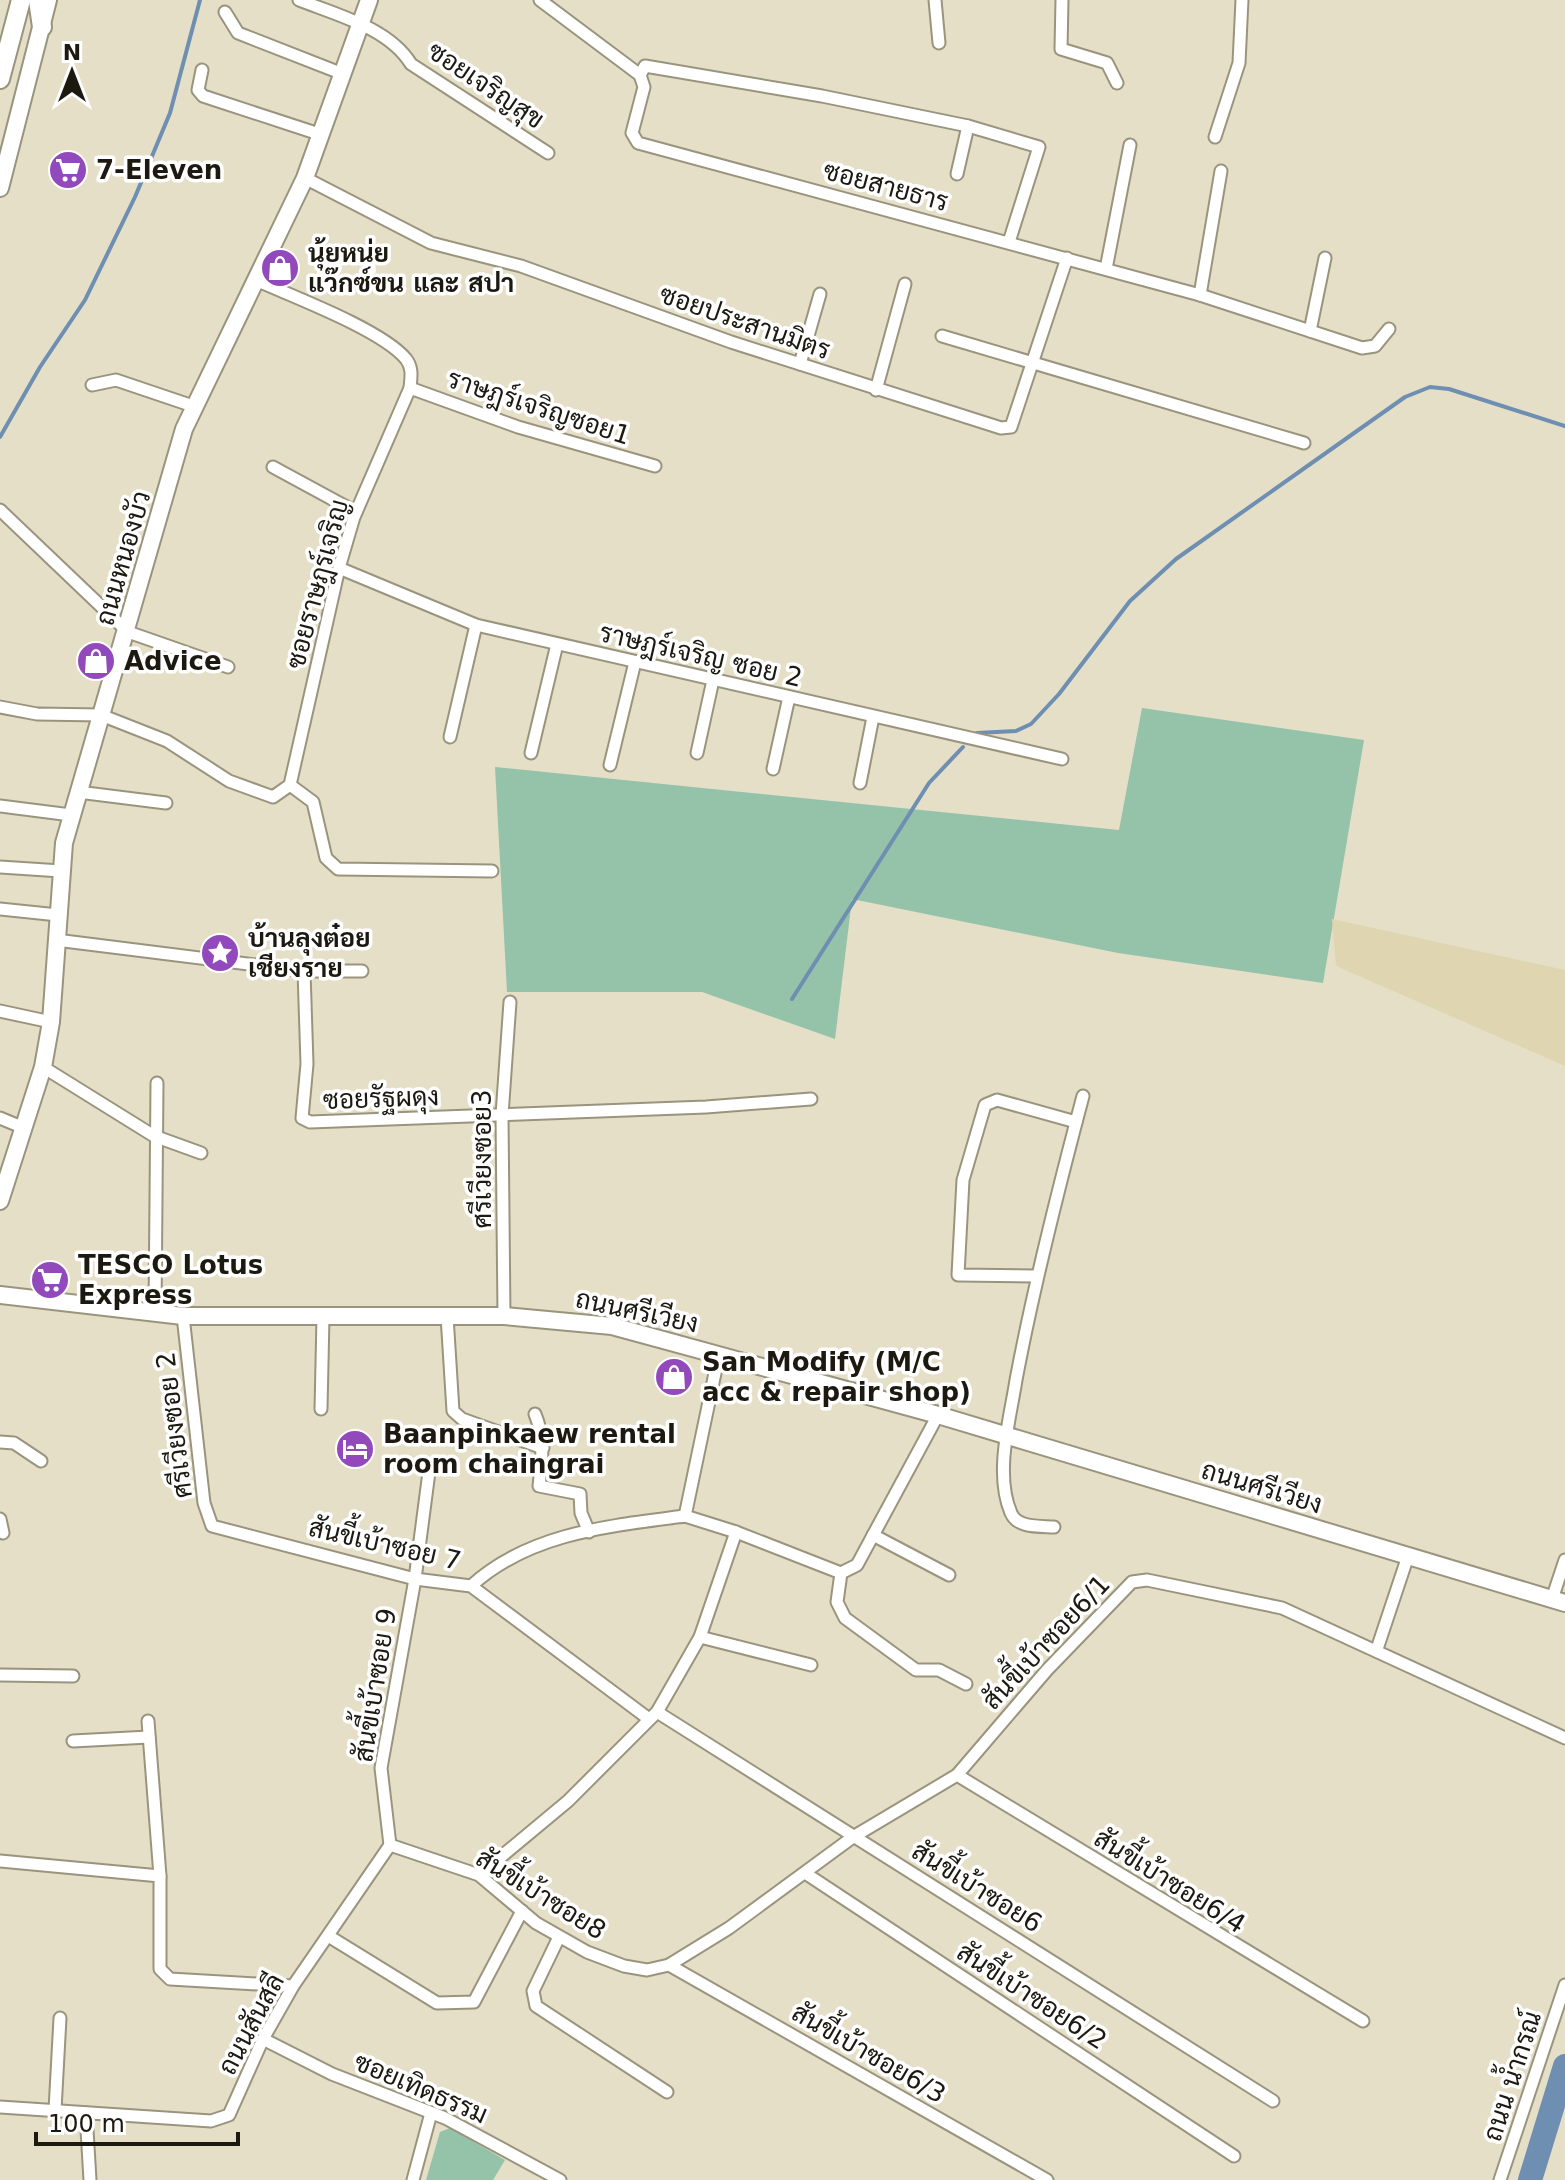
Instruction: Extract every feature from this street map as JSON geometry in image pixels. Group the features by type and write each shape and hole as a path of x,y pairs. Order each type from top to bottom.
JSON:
{"main road":[{"path":"0,79 21,0"},
{"path":"38,0 42,27"},
{"path":"0,188 48,0"},
{"name":"ถนนหนองบัว","path":"0,1201 43,1067 51,1022 61,871 71,815 193,406 258,281 305,178 369,0"},
{"name":"ถนนศรีเวียง","path":"0,1295 183,1316 504,1316 612,1326 1007,1435 1558,1601"}],"street":[{"name":"ซอยเจริญสุข","path":"299,0 362,25 402,49 411,64 548,153"},
{"path":"540,0 640,75 645,66 664,67 968,126 1039,147 1009,242"},
{"path":"935,0 939,43"},
{"path":"1062,0 1061,49 1107,63 1117,83"},
{"path":"1215,137 1239,63 1242,0"},
{"path":"225,12 238,33 343,74"},
{"path":"202,70 198,90 203,96 322,135"},
{"name":"ซอยสายธาร","path":"640,75 644,87 632,133 638,143 1200,295 1362,348 1375,346 1389,329"},
{"path":"957,174 968,126"},
{"path":"1106,269 1130,145"},
{"path":"1200,295 1221,171"},
{"name":"ซอยประสานมิตร","path":"305,178 431,243 521,266 876,390 1001,428 1011,427 1067,258"},
{"path":"1310,331 1325,258"},
{"path":"258,281 360,327 405,358 412,370 410,388"},
{"path":"876,390 905,284"},
{"path":"800,364 820,294"},
{"path":"942,336 1304,443"},
{"path":"92,385 116,380 193,406"},
{"name":"ราษฎร์เจริญซอย1","path":"410,388 518,427 655,466"},
{"name":"ซอยราษฎร์เจริญ","path":"290,785 339,568 356,512 410,388"},
{"path":"273,467 356,512"},
{"path":"0,510 128,632 228,667"},
{"name":"ราษฎร์เจริญ ซอย 2","path":"339,568 476,625 1062,759"},
{"path":"450,737 476,625"},
{"path":"531,753 557,644"},
{"path":"610,765 635,662"},
{"path":"697,753 713,680"},
{"path":"773,769 789,697"},
{"path":"0,707 37,714 101,715 167,741 229,781 273,797 290,785 313,802 326,858 338,869 492,871"},
{"path":"860,783 873,717"},
{"path":"78,792 166,803"},
{"path":"0,806 71,815"},
{"path":"0,867 61,871"},
{"path":"0,909 58,915"},
{"path":"56,940 304,971 362,971"},
{"name":"ซอยรัฐผดุง","path":"304,971 307,1064 302,1118 310,1122 811,1099"},
{"name":"ศรีเวียงซอย3","path":"504,1316 502,1115 510,1002"},
{"path":"0,1011 51,1022"},
{"path":"43,1067 154,1136 201,1153"},
{"path":"155,1314 154,1136 157,1083"},
{"path":"1054,1527 1022,1524 1011,1515 1005,1487 1007,1435 1035,1276 1083,1096"},
{"path":"1035,1276 958,1275 963,1180 985,1105 997,1100 1076,1122"},
{"path":"0,1118 24,1128"},
{"name":"ศรีเวียงซอย 2","path":"183,1316 204,1503 212,1526"},
{"path":"447,1316 453,1411 462,1419 543,1448"},
{"path":"321,1409 323,1317"},
{"path":"685,1516 719,1354"},
{"path":"535,1414 542,1430 539,1486 580,1494 581,1513 589,1532"},
{"path":"471,1586 495,1565 532,1547 589,1532 685,1516 736,1532 841,1573 857,1565 938,1415"},
{"path":"0,1442 14,1443 41,1461"},
{"name":"สันขี้เบ้าซอย 9","path":"390,1845 381,1768 415,1579 429,1472"},
{"path":"0,1519 3,1533"},
{"name":"สันขี้เบ้าซอย 7","path":"212,1526 415,1579 471,1586 653,1716"},
{"path":"479,1875 568,1801 653,1716 700,1637 736,1532"},
{"path":"873,1535 949,1575"},
{"path":"1377,1649 1408,1556"},
{"path":"1558,1601 1565,1560"},
{"path":"841,1573 837,1602 845,1618 916,1670 939,1670 966,1684"},
{"name":"สันขี้เบ้าซอย6/1","path":"669,1965 729,1928 853,1837 957,1775 1047,1670 1132,1582 1147,1580 1282,1608 1565,1738"},
{"path":"700,1637 811,1665"},
{"path":"0,1675 73,1676"},
{"name":"สันขี้เบ้าซอย6","path":"653,1716 853,1837 1273,2101"},
{"path":"148,1721 160,1876 160,1969 170,1979 293,1986"},
{"path":"73,1741 149,1737"},
{"name":"สันขี้เบ้าซอย6/4","path":"957,1775 1363,2021"},
{"name":"สันขี้เบ้าซอย8","path":"390,1845 479,1875 559,1937 624,1966 647,1970 669,1965"},
{"name":"ถนนสันสลี","path":"0,2107 211,2121 229,2115 263,2039 293,1986 330,1937 390,1845"},
{"path":"0,1861 160,1876"},
{"name":"สันขี้เบ้าซอย6/2","path":"805,1873 1234,2156"},
{"path":"330,1937 437,2003 474,2002 522,1911"},
{"path":"559,1937 533,1991 536,2006 667,2092"},
{"name":"สันขี้เบ้าซอย6/3","path":"669,1965 1047,2180"},
{"name":"ถนน น้ำกรณ์","path":"1500,2180 1565,1985"},
{"path":"55,2110 60,2018"},
{"name":"ซอยเทิดธรรม","path":"263,2039 332,2074 431,2113 560,2180"},
{"path":"86,2113 90,2180"},
{"path":"413,2180 431,2113"}],"green space":[{"path":"1142,708 1364,740 1323,983 1118,953 852,899 835,1039 702,992 507,992 495,767 1119,830"},
{"path":"450,2128 505,2160 493,2180 426,2180 440,2132"}],"sand":[{"path":"1332,919 1565,970 1565,1066 1336,966"}],"waterway":[{"path":"0,437 40,367 85,300 135,197 170,113 200,0"},
{"path":"977,733 1016,731 1031,724 1059,694 1130,601 1176,559 1405,397 1430,387 1449,389 1565,426"},
{"path":"792,999 929,783 963,747"},
{"path":"1530,2180 1565,2066"}],"place":[{"name":"7-Eleven","path":"68,170"},
{"name":"นุ้ยหนุ่ย แว๊กซ์ขน และ สปา","path":"280,268"},
{"name":"Advice","path":"96,661"},
{"name":"บ้านลุงต๋อย เชียงราย","path":"220,953"},
{"name":"TESCO Lotus Express","path":"50,1280"},
{"name":"San Modify (M/C acc & repair shop)","path":"674,1377"},
{"name":"Baanpinkaew rental room chaingrai","path":"355,1449"}]}
